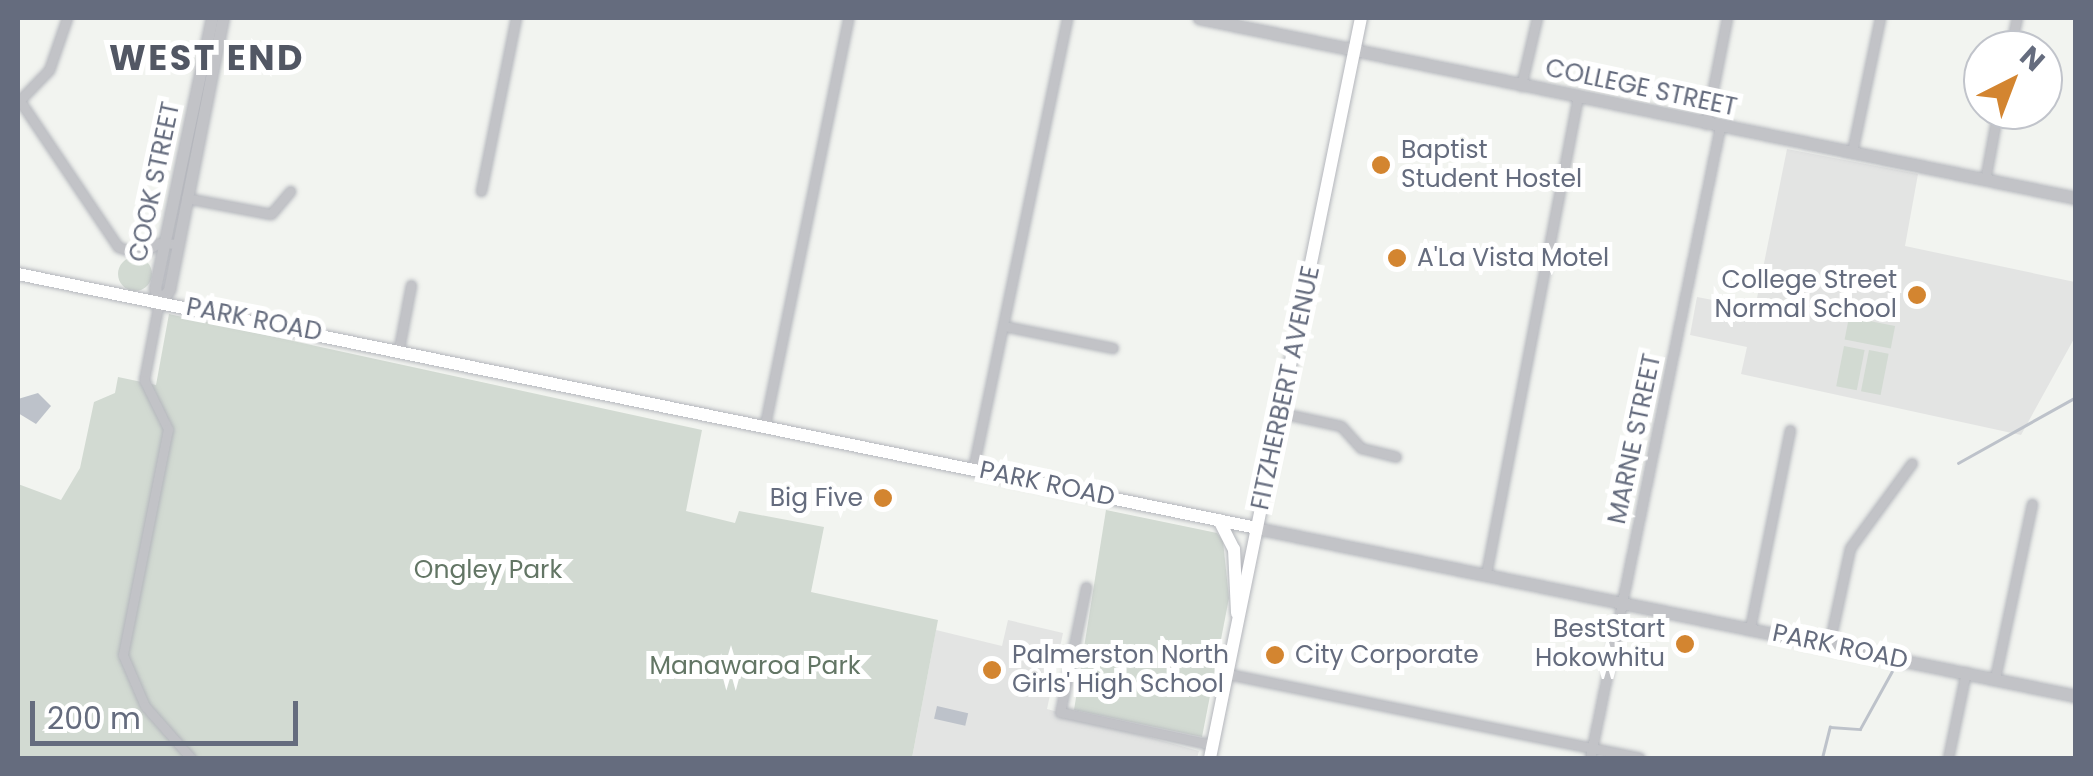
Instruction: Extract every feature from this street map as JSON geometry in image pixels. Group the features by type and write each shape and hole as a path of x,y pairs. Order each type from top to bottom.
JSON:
{"main road":[{"name":"FITZHERBERT AVENUE","path":"1212,752 1361,18"},
{"name":"PARK ROAD","path":"18,274 400,348 1256,528"},
{"path":"1220,520 1234,548 1239,621"}],"street":[{"path":"67,18 57,57 19,101 118,247 140,254 172,243"},
{"name":"COOK STREET","path":"159,302 155,288 186,198 212,18"},
{"name":"COOK STREET","path":"172,243 208,64 223,18"},
{"path":"481,191 516,18"},
{"path":"765,424 848,18"},
{"path":"973,469 1066,18"},
{"name":"COLLEGE STREET","path":"1199,18 2076,198"},
{"path":"1521,86 1537,18"},
{"path":"1706,124 1727,18"},
{"path":"1852,152 1880,18"},
{"path":"1486,574 1578,96"},
{"name":"MARNE STREET","path":"1591,753 1720,127"},
{"path":"1985,180 1994,130"},
{"path":"186,198 271,214 290,192"},
{"path":"400,348 412,285"},
{"path":"159,302 144,380 168,429 124,655 145,706 191,758"},
{"path":"1004,326 1113,348"},
{"path":"1281,413 1341,426 1360,448 1396,457"},
{"path":"1750,628 1790,430"},
{"path":"1830,645 1850,548 1912,463"},
{"path":"1995,678 2032,504"},
{"name":"PARK ROAD","path":"1256,528 2076,696"},
{"path":"1086,587 1060,712 1212,752"},
{"path":"1948,758 1966,672"},
{"path":"1228,674 1591,753 1640,758"}],"shaded area":[{"name":"College Street Normal School","path":"1787,149 1918,174 1905,246 2075,282 2075,337 2021,435 1741,374 1747,347 1690,335 1697,297 1755,308"},
{"path":"38,393 51,406 36,424 18,413 18,399"},
{"name":"Palmerston North Girls' High School","path":"1008,620 1063,633 1047,709 1199,751 1197,758 912,758 936,630 1002,646"},
{"path":"937,706 968,713 965,726 934,719"}],"green space":[{"path":"135,257 147,262 152,274 147,286 135,291 123,286 118,274 123,262"},
{"name":"Ongley Park","path":"169,314 702,430 686,511 735,523 739,511 824,527 811,592 938,620 912,758 18,758 18,484 61,500 80,468 94,402 115,393 118,377 156,385"},
{"path":"1849,317 1895,326 1891,349 1845,340"},
{"path":"1844,346 1865,350 1857,390 1836,386"},
{"path":"1869,350 1889,354 1881,395 1861,391"},
{"path":"1106,510 1217,533 1223,541 1229,598 1202,737 1074,710"}],"waterway":[{"path":"1958,463 2076,397"},
{"path":"1822,758 1830,727 1860,729 1892,671"}],"place":[{"name":"Baptist Student Hostel","path":"1381,165"},
{"name":"A'La Vista Motel","path":"1397,258"},
{"name":"College Street Normal School","path":"1917,295"},
{"name":"Big Five","path":"883,498"},
{"name":"BestStart Hokowhitu","path":"1685,644"},
{"name":"City Corporate","path":"1275,655"},
{"name":"Palmerston North Girls' High School","path":"992,670"}],"district":[{"name":"WEST END","path":"207,58"}],"park label":[{"name":"Manawaroa Park","path":"755,666"}]}
